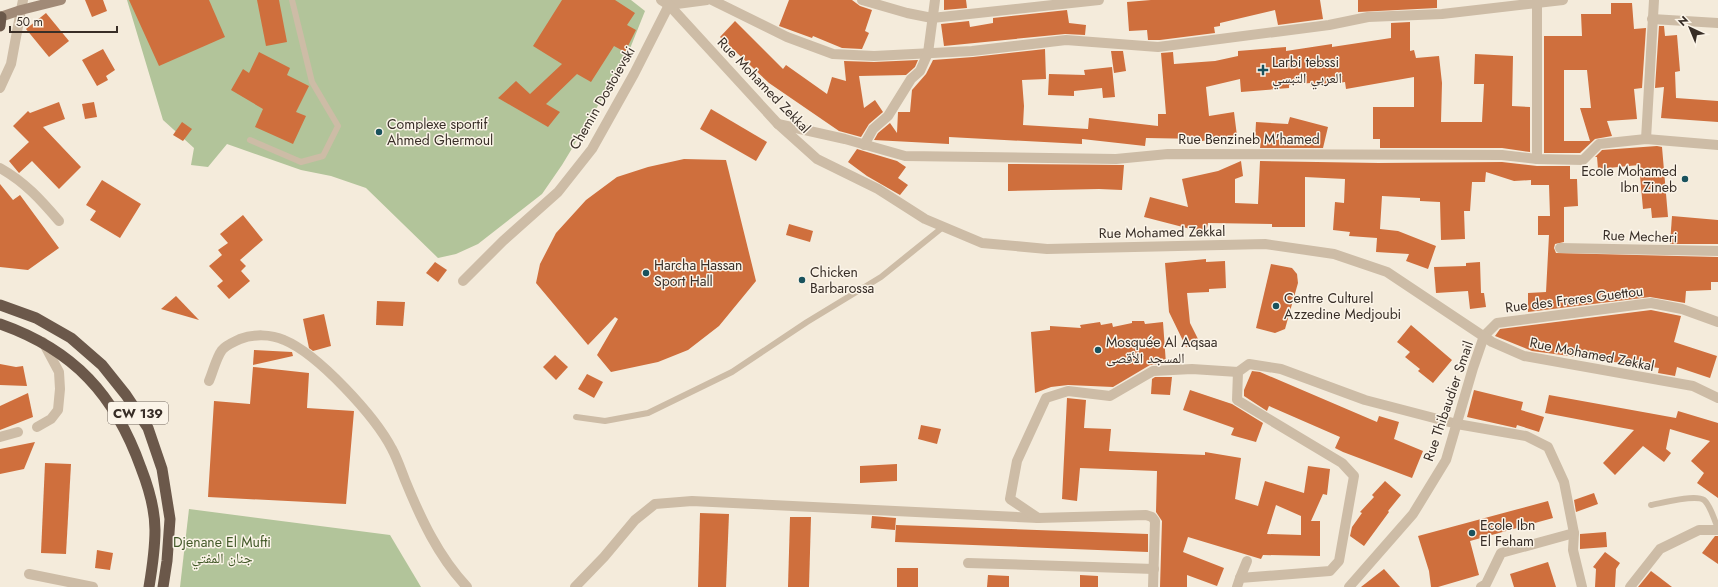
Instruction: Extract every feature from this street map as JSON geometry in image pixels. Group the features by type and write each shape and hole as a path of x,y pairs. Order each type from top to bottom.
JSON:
{"highway":[{"name":"CW 139","path":"0,305 36,318 71,338 102,365 126,395 148,428 162,469 170,519 167,561 163,587"},
{"name":"CW 139","path":"0,324 43,342 74,363 98,390 118,416 131,439 147,486 155,529 149,587"}],"main road":[{"path":"0,20 22,5 61,0"}],"street":[{"path":"665,3 707,0"},
{"path":"712,0 786,37 833,54 874,56 972,51 1066,40 1158,47 1329,25 1368,17 1442,14 1563,0"},
{"path":"862,0 907,13 932,18 1099,0"},
{"path":"864,145 873,129 888,116 911,79 920,71 928,53 935,0"},
{"path":"1646,139 1654,0"},
{"path":"1536,2 1537,159"},
{"name":"Rue Mohamed Zekkal","path":"665,3 778,124 817,159 878,189 925,219 982,243 1047,249 1265,244 1334,254 1387,272 1492,342 1524,356 1692,386 1718,398"},
{"name":"Chemin Dostoievski","path":"463,282 503,241 558,192 592,149 634,74 665,3"},
{"path":"0,88 11,64 22,5"},
{"path":"1652,19 1718,23"},
{"name":"Rue Benzineb M'hamed","path":"778,124 885,149 905,156 1116,159 1168,154 1288,153 1502,155 1537,159 1583,160 1599,144 1646,139 1718,145"},
{"path":"0,168 16,177 37,195 59,221"},
{"name":"Rue Mecheri","path":"1560,248 1718,251"},
{"name":"Rue des Freres Guettou","path":"1484,336 1497,323 1601,308 1651,303 1682,309 1718,322"},
{"path":"209,381 222,350 232,342 247,336 273,336 286,340 316,361 357,400 378,426 392,449 426,528 451,570 467,587"},
{"name":"Rue Thibaudier Smail","path":"1349,587 1413,514 1446,460 1484,336"},
{"path":"37,427 51,420 58,410 60,389 59,372 43,342"},
{"path":"1038,518 1010,499 1017,461 1046,398 1068,391 1110,396 1153,371 1192,369 1238,372 1249,364 1281,370 1365,400 1456,424 1526,436 1548,447 1564,482 1574,533 1573,550 1582,587"},
{"path":"1238,372 1238,400 1342,463 1354,476 1339,562 1330,571 1238,582"},
{"path":"0,437 18,432"},
{"path":"575,587 604,557 636,520 656,504 692,501 1038,518 1146,515 1152,517 1155,521 1153,587"},
{"path":"1630,587 1660,549 1699,530 1718,529"},
{"path":"1481,587 1486,584 1500,553 1574,533"},
{"path":"1238,582 1247,561"},
{"path":"968,563 1154,569"},
{"path":"29,574 93,587"}],"lane":[{"path":"250,140 300,162 323,156 338,126 312,82 292,0"},
{"path":"576,417 605,421 648,414 732,372 807,322 881,278 943,227"},
{"path":"1651,505 1695,497 1703,499 1709,506 1718,529"}],"green space":[{"name":"Complexe sportif Ahmed Ghermoul","path":"127,0 631,0 645,11 625,61 562,165 542,194 478,244 456,254 438,258 366,188 331,176 301,170 227,144 208,167 191,165 194,148 163,120"},
{"name":"Djenane El Mufti جنان المفتي","path":"189,509 390,535 421,587 180,587"}],"building":[{"path":"85,0 103,0 107,11 92,17"},
{"path":"129,0 209,0 225,37 159,66"},
{"path":"257,0 279,0 287,42 266,46"},
{"path":"562,0 615,0 635,13 627,25 636,30 625,52 614,46 591,82 577,74 546,104 560,112 548,127 498,98 516,81 530,94 562,64 533,46"},
{"path":"789,0 852,0 860,6 872,10 865,31 869,33 862,49 842,48 813,36 812,38 779,26"},
{"path":"944,0 966,0 967,8 944,10"},
{"path":"1151,0 1320,0 1323,19 1278,25 1275,10 1220,23 1220,26 1214,27 1215,33 1160,40 1148,40 1147,30 1129,31 1127,2"},
{"path":"1358,0 1437,0 1437,8 1358,12"},
{"path":"1611,3 1632,3 1634,29 1646,28 1642,88 1634,89 1637,119 1607,121 1612,136 1595,139 1580,153 1544,153 1544,36 1582,36 1581,14 1611,14","holes":["1564,70 1587,70 1591,108 1580,108 1590,141 1564,141"]},
{"path":"1067,10 1069,23 1086,25 1085,35 1065,34 944,46 941,24 969,21 970,27 993,23 993,18"},
{"path":"46,13 69,41 49,57 26,29"},
{"path":"735,21 783,69 786,65 827,94 832,77 846,81 844,61 874,62 918,60 915,67 906,75 859,76 864,108 875,100 883,112 869,124 861,137 839,131 769,83 720,37"},
{"path":"1410,22 1410,51 1414,50 1416,58 1439,56 1442,83 1441,122 1482,122 1484,84 1474,84 1475,54 1513,56 1512,106 1530,107 1530,152 1502,148 1380,148 1380,139 1373,139 1373,107 1414,107 1414,77 1346,89 1345,82 1311,87 1310,83 1289,85 1289,88 1241,92 1240,79 1206,87 1209,116 1234,112 1237,136 1202,141 1202,139 1146,138 1145,146 1082,139 1082,144 949,137 949,144 874,140 878,133 890,123 897,133 898,112 910,112 912,90 926,74 933,60 1045,49 1046,79 1022,80 1024,106 1023,125 1088,129 1089,118 1158,126 1158,114 1166,114 1161,53 1173,52 1174,64 1215,61 1238,56 1238,51 1286,47 1286,51 1332,44 1332,47 1391,38 1391,23"},
{"path":"1659,26 1664,26 1665,36 1677,35 1680,71 1675,72 1676,98 1718,101 1718,122 1661,118 1664,87 1655,88"},
{"path":"103,49 115,70 106,76 108,80 97,86 82,60"},
{"path":"1111,51 1123,51 1126,71 1114,73"},
{"path":"259,52 290,68 287,75 309,86 296,112 306,116 293,144 255,127 263,109 231,90 243,69 249,73"},
{"path":"1112,67 1115,97 1103,98 1102,88 1074,91 1074,96 1048,95 1049,74 1085,75 1084,70"},
{"path":"59,102 65,119 43,127 81,167 59,189 32,161 19,173 9,161 29,142 13,126 28,111 30,113"},
{"path":"94,102 97,117 85,119 82,104"},
{"path":"711,109 767,142 756,161 700,129"},
{"path":"1290,117 1328,127 1323,148 1260,148 1261,140 1255,140 1256,122 1288,124"},
{"path":"182,122 192,129 183,141 173,135"},
{"path":"1657,146 1662,147 1668,217 1652,218 1651,208 1643,209 1639,165 1598,169 1597,157 1595,157 1602,150"},
{"path":"857,149 897,161 906,167 898,178 908,185 900,195 867,176 848,162"},
{"name":"Harcha Hassan Sport Hall","path":"684,159 726,160 756,281 719,326 688,350 658,362 611,372 597,355 618,319 615,317 588,345 536,283 540,264 556,233 586,200 617,177 648,167"},
{"path":"1241,161 1243,176 1235,179 1235,203 1258,204 1260,161 1379,163 1502,162 1537,166 1570,166 1570,179 1577,179 1578,206 1564,207 1564,242 1555,244 1554,248 1556,253 1718,257 1718,282 1711,282 1711,290 1686,291 1685,303 1650,297 1528,312 1528,293 1546,292 1549,235 1538,235 1538,216 1550,216 1549,185 1531,185 1531,180 1514,181 1486,172 1485,182 1472,182 1470,211 1464,211 1465,239 1441,240 1440,202 1420,201 1420,198 1382,196 1380,229 1398,231 1436,246 1428,269 1406,261 1409,254 1376,252 1377,238 1349,236 1350,232 1333,230 1335,202 1344,203 1345,179 1305,177 1305,227 1272,227 1272,224 1208,223 1206,233 1144,217 1150,197 1188,207 1182,179 1218,171"},
{"path":"1008,164 1124,165 1122,190 1099,189 1008,191"},
{"path":"102,180 141,204 120,238 90,220 96,211 86,205"},
{"path":"0,184 13,200 20,195 59,248 28,270 0,267"},
{"path":"243,215 263,240 240,260 246,266 241,271 250,281 229,299 217,286 223,281 209,266 222,255 218,250 228,243 220,234"},
{"path":"1672,216 1718,220 1718,244 1670,244"},
{"path":"789,224 813,231 810,242 786,235"},
{"path":"1206,259 1206,262 1225,261 1226,288 1209,289 1209,292 1187,293 1190,323 1199,341 1186,347 1169,312 1165,263"},
{"path":"435,262 447,270 438,282 426,273"},
{"path":"1480,262 1481,293 1484,293 1486,307 1470,309 1468,291 1436,293 1434,267 1466,266 1466,263"},
{"name":"Centre Culturel Azzedine Medjoubi","path":"1271,264 1292,268 1297,274 1298,283 1285,329 1275,333 1256,328"},
{"path":"176,296 199,320 161,309"},
{"path":"377,301 405,302 403,326 376,325"},
{"path":"1651,310 1681,316 1674,342 1717,356 1710,378 1677,367 1675,376 1658,373 1659,368 1532,351 1495,336 1500,329"},
{"path":"324,314 331,346 313,351 309,348 303,319"},
{"name":"Mosquée Al Aqsaa المسجد الأقصى","path":"1132,321 1144,321 1145,324 1163,322 1166,364 1150,365 1113,387 1068,385 1051,387 1035,393 1031,332 1050,330 1050,326 1081,328 1080,325 1100,322 1101,325 1112,323 1113,327 1132,323"},
{"path":"1411,325 1452,360 1433,383 1418,371 1420,369 1405,357 1410,352 1397,342"},
{"path":"254,350 292,352 293,356 253,365"},
{"path":"555,355 568,367 556,380 543,367"},
{"path":"0,364 16,367 23,366 27,386 0,385"},
{"path":"253,367 309,373 307,408 354,411 346,504 208,497 214,401 250,404"},
{"path":"1252,371 1260,372 1377,422 1379,416 1399,422 1394,439 1423,451 1412,478 1343,452 1335,448 1340,437 1269,406 1267,411 1244,396 1244,390"},
{"path":"587,374 603,382 594,398 578,389"},
{"path":"1155,377 1172,377 1170,395 1151,394 1152,379"},
{"path":"1190,390 1232,404 1263,423 1256,442 1231,435 1234,428 1183,410"},
{"path":"1474,390 1523,402 1521,410 1544,417 1539,432 1517,425 1516,428 1467,417"},
{"path":"28,393 33,417 0,430 0,406"},
{"path":"1549,395 1676,418 1678,411 1718,423 1718,498 1697,483 1704,473 1691,461 1710,441 1670,429 1666,449 1671,453 1664,462 1643,446 1615,475 1603,463 1634,430 1545,413"},
{"path":"1067,398 1086,400 1084,428 1111,429 1109,451 1205,455 1205,452 1241,458 1235,499 1258,506 1265,481 1304,493 1308,466 1330,469 1327,495 1323,494 1311,521 1320,521 1320,556 1263,555 1261,559 1188,537 1183,552 1224,568 1217,586 1187,575 1187,587 1160,587 1162,521 1156,512 1157,471 1080,468 1077,501 1062,499","holes":["1276,505 1301,516 1301,535 1267,534"]},
{"path":"921,425 941,429 937,444 918,439"},
{"path":"35,442 24,469 0,474 0,449"},
{"path":"45,463 71,464 66,554 41,553"},
{"path":"897,464 897,481 860,483 860,466"},
{"path":"1385,481 1401,495 1364,546 1350,536 1352,527 1362,513 1360,512 1374,497 1372,495"},
{"path":"1594,493 1598,504 1576,512 1574,500"},
{"path":"1548,501 1553,518 1470,541 1479,575 1438,587 1431,587 1429,571 1418,536"},
{"path":"700,513 729,514 726,587 698,587"},
{"path":"872,516 896,518 895,530 871,528"},
{"path":"790,517 811,517 809,587 788,587"},
{"path":"896,525 1148,534 1148,552 895,542"},
{"path":"1606,532 1607,547 1580,549 1580,534"},
{"path":"1715,536 1718,536 1718,564 1702,553"},
{"path":"97,550 113,553 110,570 95,568"},
{"path":"1605,552 1620,563 1616,569 1615,587 1595,587 1596,569 1593,567"},
{"path":"1548,562 1556,587 1514,587 1510,574"},
{"path":"897,568 918,568 918,587 897,587"},
{"path":"1384,569 1400,587 1361,587"},
{"path":"1651,571 1659,577 1672,587 1638,587"},
{"path":"988,575 1009,576 1009,587 987,587"},
{"path":"1080,575 1098,576 1098,587 1080,587"}],"place":[{"name":"Larbi tebssi العربي التبسي","path":"1263,70"},
{"name":"Complexe sportif Ahmed Ghermoul","path":"379,132"},
{"name":"Ecole Mohamed Ibn Zineb","path":"1685,179"},
{"name":"Harcha Hassan Sport Hall","path":"646,273"},
{"name":"Chicken Barbarossa","path":"802,280"},
{"name":"Centre Culturel Azzedine Medjoubi","path":"1276,306"},
{"name":"Mosquée Al Aqsaa المسجد الأقصى","path":"1098,350"},
{"name":"Ecole Ibn El Feham","path":"1472,533"}]}
